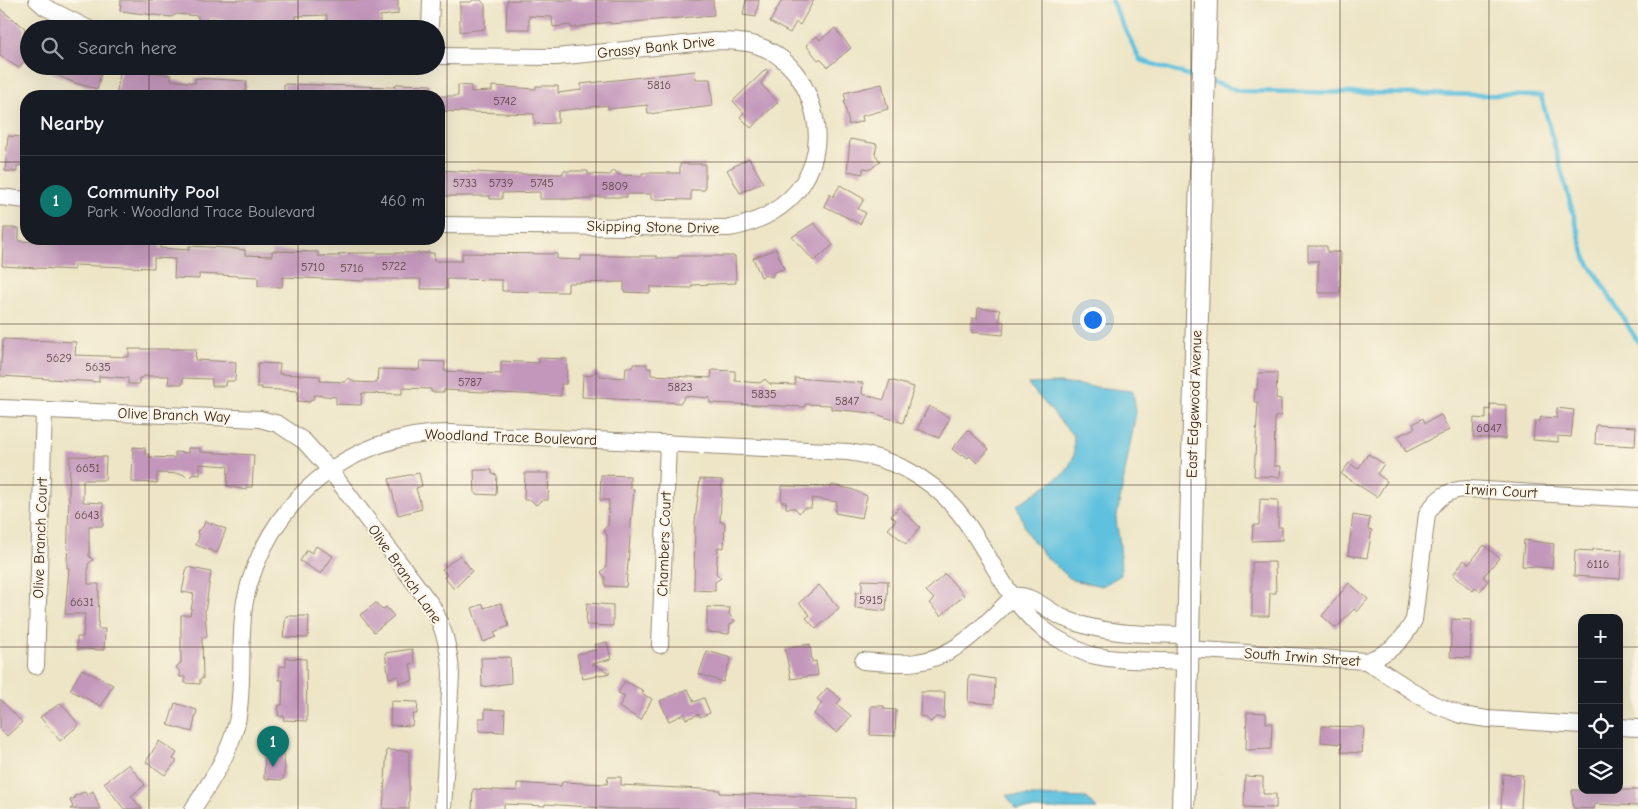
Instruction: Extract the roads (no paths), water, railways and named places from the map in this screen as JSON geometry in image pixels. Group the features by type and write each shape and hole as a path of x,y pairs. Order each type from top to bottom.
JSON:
{"main road":[{"name":"East Edgewood Avenue","path":"1182,809 1206,0"}],"street":[{"path":"36,0 45,7 70,20"},
{"path":"430,20 431,0"},
{"name":"Grassy Bank Drive","path":"445,56 556,58 714,41 734,41 756,45 776,54 791,67 806,88 815,113 818,137"},
{"name":"Skipping Stone Drive","path":"445,225 730,228 751,224 778,210 804,182 812,164 818,137"},
{"path":"0,197 20,199"},
{"name":"Olive Branch Way","path":"0,408 260,419 294,432 330,470"},
{"name":"Olive Branch Court","path":"36,666 44,410"},
{"name":"Woodland Trace Boulevard","path":"193,809 220,768 237,721 245,601 256,563 271,532 302,492 330,470 368,448 404,437 450,433 848,452 867,455 898,465 928,482 954,506 969,526 996,573 1014,596 1015,602 1033,622 1051,636 1085,652 1117,658 1187,649"},
{"name":"Chambers Court","path":"660,645 668,443"},
{"name":"Olive Branch Lane","path":"330,470 432,606 443,626 451,660 443,809"},
{"name":"Irwin Court","path":"1366,661 1396,646 1409,630 1414,620 1425,521 1434,503 1443,495 1455,490 1468,489 1638,499"},
{"path":"863,661 908,663 938,657 960,646 1014,596 1037,601 1064,619 1187,649"},
{"name":"South Irwin Street","path":"1187,649 1366,661 1431,703 1461,715 1487,719 1578,725"},
{"path":"1623,727 1638,728"}],"water":[{"path":"1059,383 1133,391 1136,412 1116,521 1120,544 1121,575 1102,586 1072,580 1046,557 1027,533 1017,505 1066,472 1074,456 1074,437 1028,384"},
{"path":"1006,795 1087,798 1097,809 1016,809"}],"waterway":[{"path":"1111,0 1140,60 1197,78"},
{"path":"1209,81 1240,91 1541,96 1585,257 1638,342"}],"place":[{"name":"Community Pool","path":"273,767"}]}
